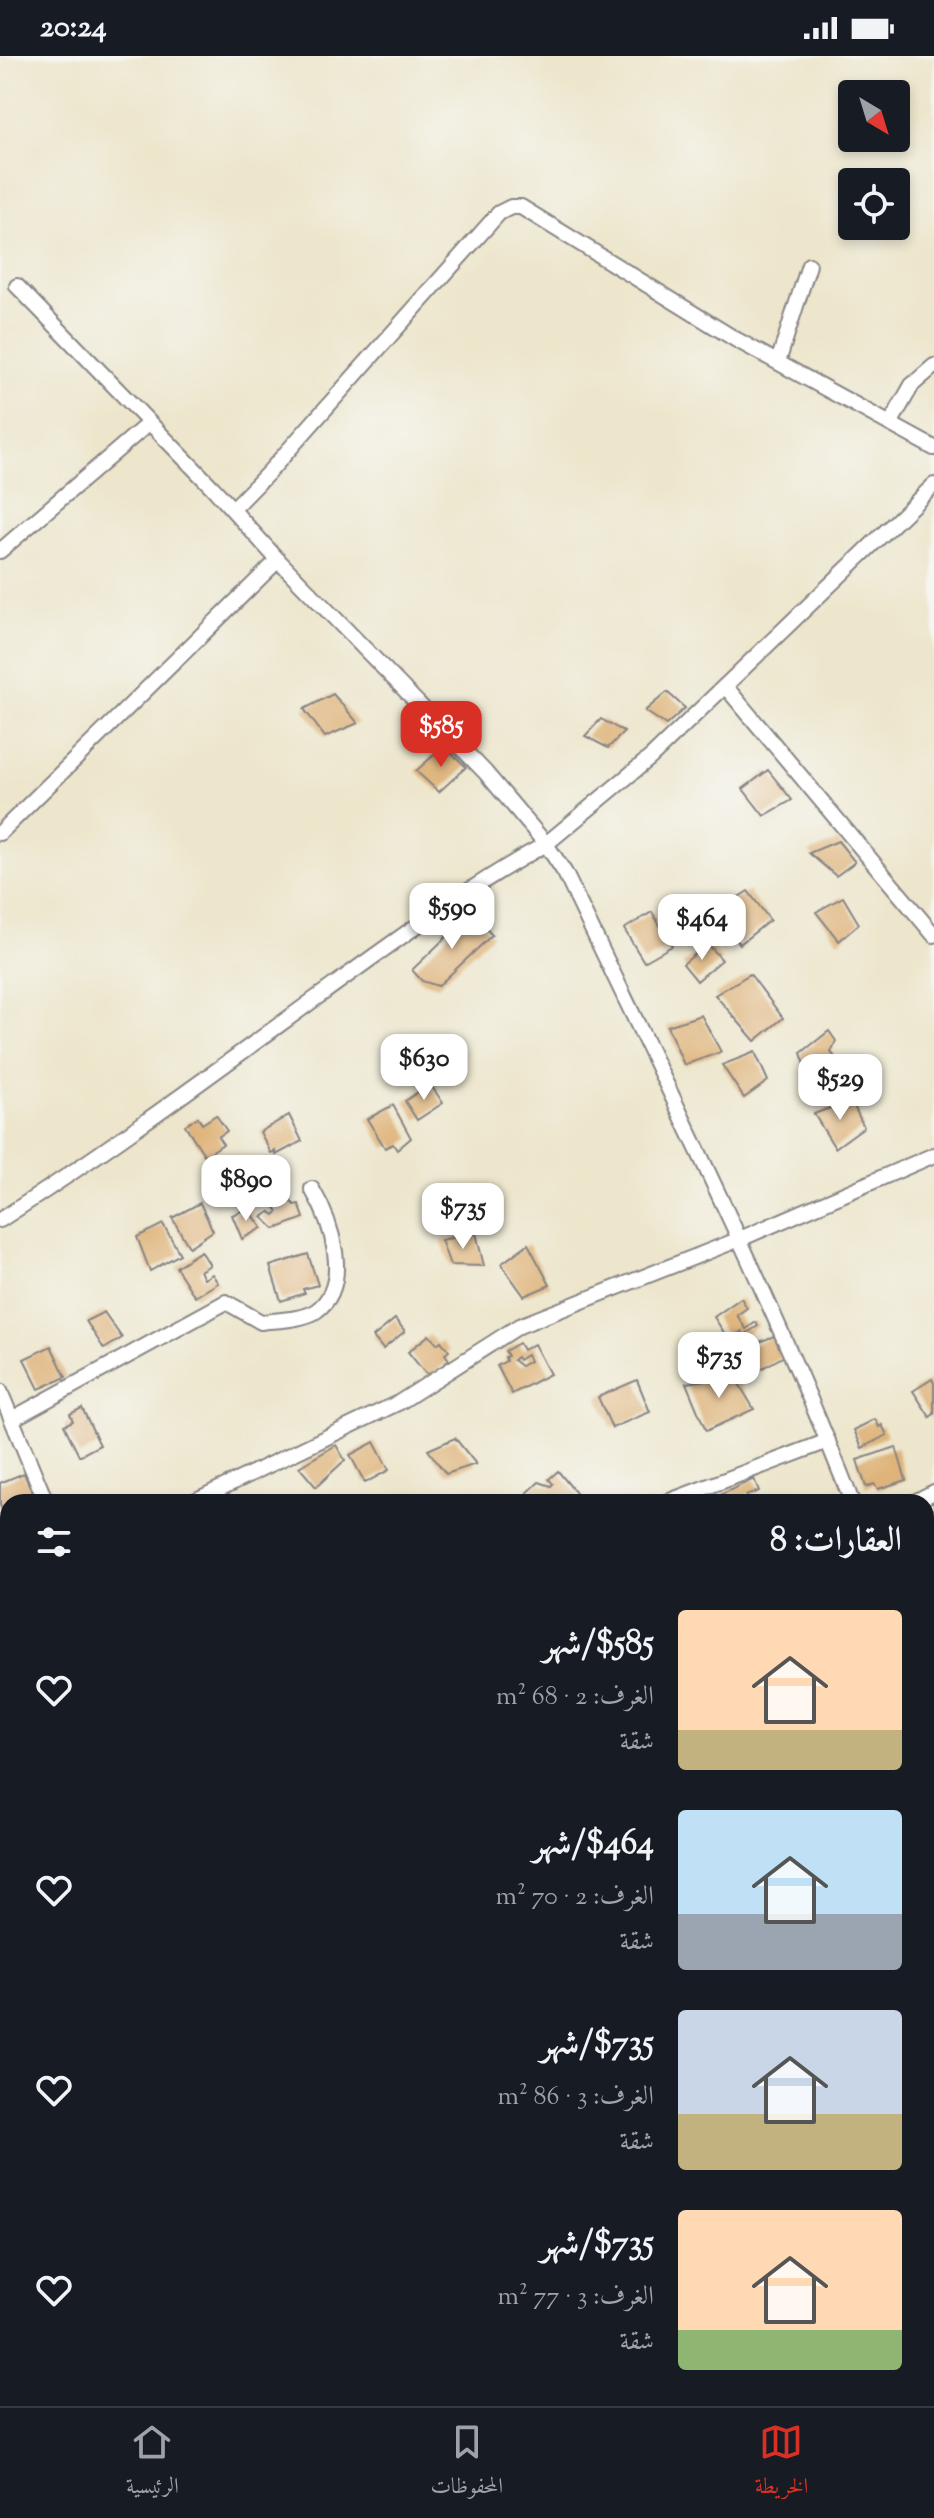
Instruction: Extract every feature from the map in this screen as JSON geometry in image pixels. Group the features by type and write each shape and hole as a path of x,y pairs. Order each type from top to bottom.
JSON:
{"street":[{"path":"233,509 499,213 511,207 521,207 735,339 934,448"},
{"path":"778,362 809,265"},
{"path":"17,286 485,772 546,844 565,873 740,1239 849,1494"},
{"path":"890,424 912,385 934,366"},
{"path":"0,551 149,423"},
{"path":"0,1220 198,1084 477,885 546,844 651,757 934,485"},
{"path":"0,833 278,560"},
{"path":"725,686 934,935"},
{"path":"209,1494 400,1402 519,1326 740,1239 934,1155"},
{"path":"12,1419 226,1302 261,1322 315,1312 329,1296 338,1268 332,1239 312,1189"},
{"path":"0,1391 43,1494"},
{"path":"688,1494 828,1441"}],"building":[{"path":"667,692 685,708 666,725 645,711"},
{"path":"333,694 358,723 325,737 304,709"},
{"path":"601,719 624,732 608,748 585,736"},
{"path":"444,746 466,767 439,792 416,771"},
{"path":"768,770 792,800 764,816 743,789"},
{"path":"838,841 855,862 836,876 809,853"},
{"path":"748,891 770,920 740,944 714,913"},
{"path":"843,897 859,924 839,941 816,912"},
{"path":"652,912 672,946 644,962 624,929"},
{"path":"471,913 492,935 438,986 422,981 412,970"},
{"path":"708,944 722,960 697,981 683,964"},
{"path":"750,974 783,1018 755,1041 715,995"},
{"path":"701,1015 721,1052 684,1065 667,1026"},
{"path":"829,1031 836,1041 831,1052 837,1060 810,1079 801,1053"},
{"path":"755,1052 768,1081 744,1098 722,1065"},
{"path":"430,1084 443,1103 417,1120 405,1101"},
{"path":"851,1100 864,1127 835,1148 814,1114"},
{"path":"393,1105 411,1138 397,1150 393,1144 385,1148 367,1119"},
{"path":"216,1115 227,1131 218,1137 223,1144 205,1156 185,1125 198,1117 202,1124"},
{"path":"289,1115 302,1141 276,1155 275,1151 271,1153 260,1132"},
{"path":"285,1197 295,1205 299,1204 304,1218 275,1229 262,1217 270,1212 275,1215 278,1211 275,1208"},
{"path":"200,1203 213,1231 189,1247 172,1218"},
{"path":"248,1208 262,1228 242,1239 232,1215"},
{"path":"163,1224 180,1254 150,1271 137,1237"},
{"path":"476,1233 484,1266 450,1265 441,1240"},
{"path":"528,1244 550,1285 524,1296 501,1264"},
{"path":"201,1251 210,1265 200,1271 204,1279 212,1274 218,1283 195,1297 176,1267"},
{"path":"308,1254 318,1285 281,1301 270,1266"},
{"path":"741,1298 747,1308 737,1315 746,1329 756,1322 758,1326 744,1335 742,1331 729,1340 714,1317"},
{"path":"104,1312 122,1338 104,1349 86,1321"},
{"path":"395,1319 405,1331 383,1349 373,1337"},
{"path":"429,1335 437,1344 441,1341 449,1351 445,1354 449,1360 432,1375 425,1373 408,1352"},
{"path":"774,1336 786,1355 750,1375 738,1351"},
{"path":"519,1343 523,1350 534,1344 550,1374 512,1394 497,1366 506,1361 505,1357 508,1356 505,1351","holes":["527,1355 530,1361 521,1366 513,1360"]},
{"path":"51,1346 66,1377 39,1389 24,1359"},
{"path":"732,1372 754,1409 706,1431 686,1383"},
{"path":"932,1379 934,1414 930,1417 913,1391"},
{"path":"637,1380 650,1412 612,1428 598,1397"},
{"path":"82,1408 100,1445 79,1456 64,1425 73,1421 70,1414"},
{"path":"875,1419 887,1435 862,1448 854,1430"},
{"path":"455,1438 476,1464 446,1474 428,1450"},
{"path":"374,1442 389,1470 365,1483 350,1455"},
{"path":"336,1445 345,1460 316,1487 299,1467"},
{"path":"896,1447 906,1480 878,1489 874,1484 866,1487 857,1460"},
{"path":"558,1471 577,1494 526,1494 539,1482 551,1486 553,1484 549,1479"},
{"path":"24,1473 33,1494 0,1494 0,1483"},
{"path":"754,1479 759,1491 751,1494 722,1494"}]}
